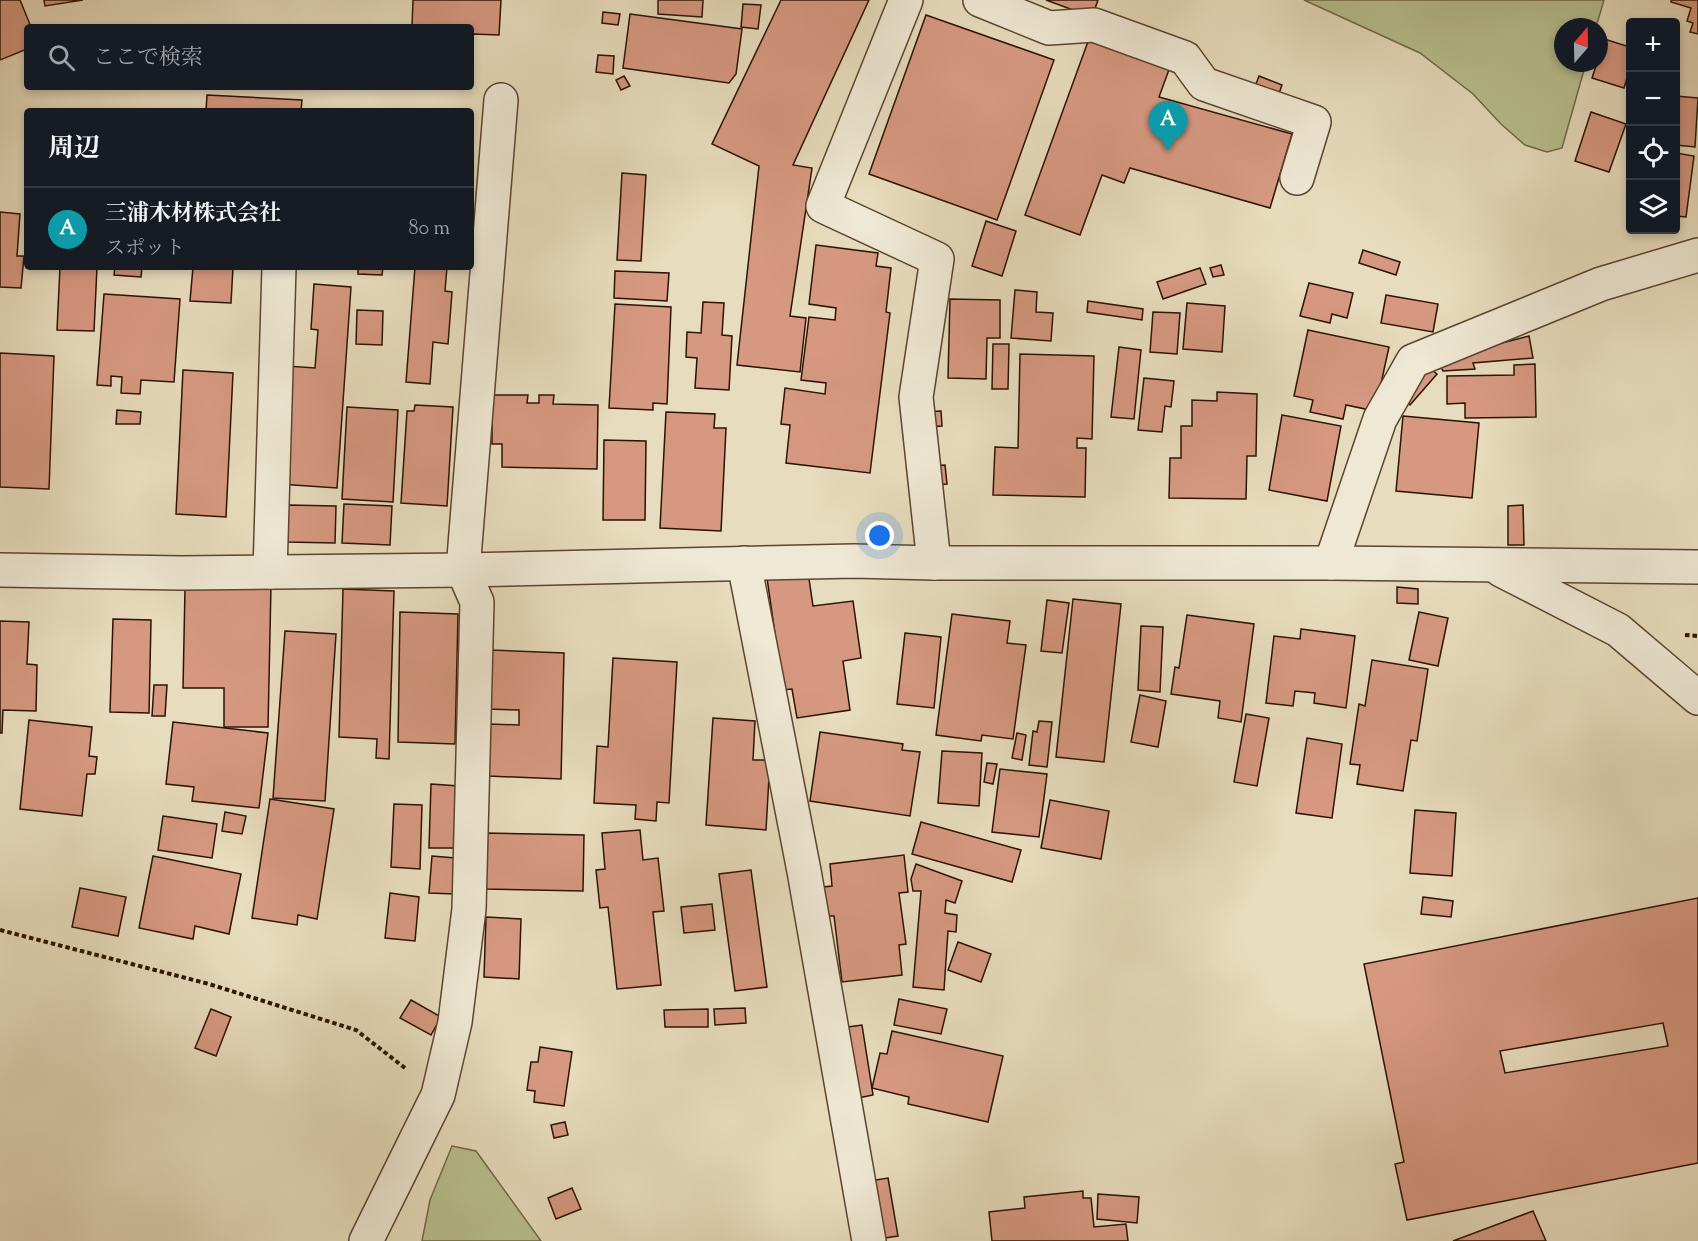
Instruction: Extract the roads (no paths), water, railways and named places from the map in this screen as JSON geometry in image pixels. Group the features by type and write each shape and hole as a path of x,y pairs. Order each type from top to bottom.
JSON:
{"street":[{"path":"906,0 823,206 937,259 916,397 934,563"},
{"path":"980,0 1049,28 1094,25 1185,58 1204,84 1314,122 1297,178"},
{"path":"366,1241 438,1095 455,1022 469,909 477,602 463,570 501,100"},
{"path":"1331,563 1380,418 1413,361 1601,284 1698,255"},
{"path":"270,572 279,270"},
{"path":"0,570 134,573 463,570 854,561 1698,567"},
{"path":"744,563 804,871 869,1241"},
{"path":"1494,566 1618,630 1698,698"}],"place":[{"name":"三浦木材株式会社","path":"1168,151"}]}
